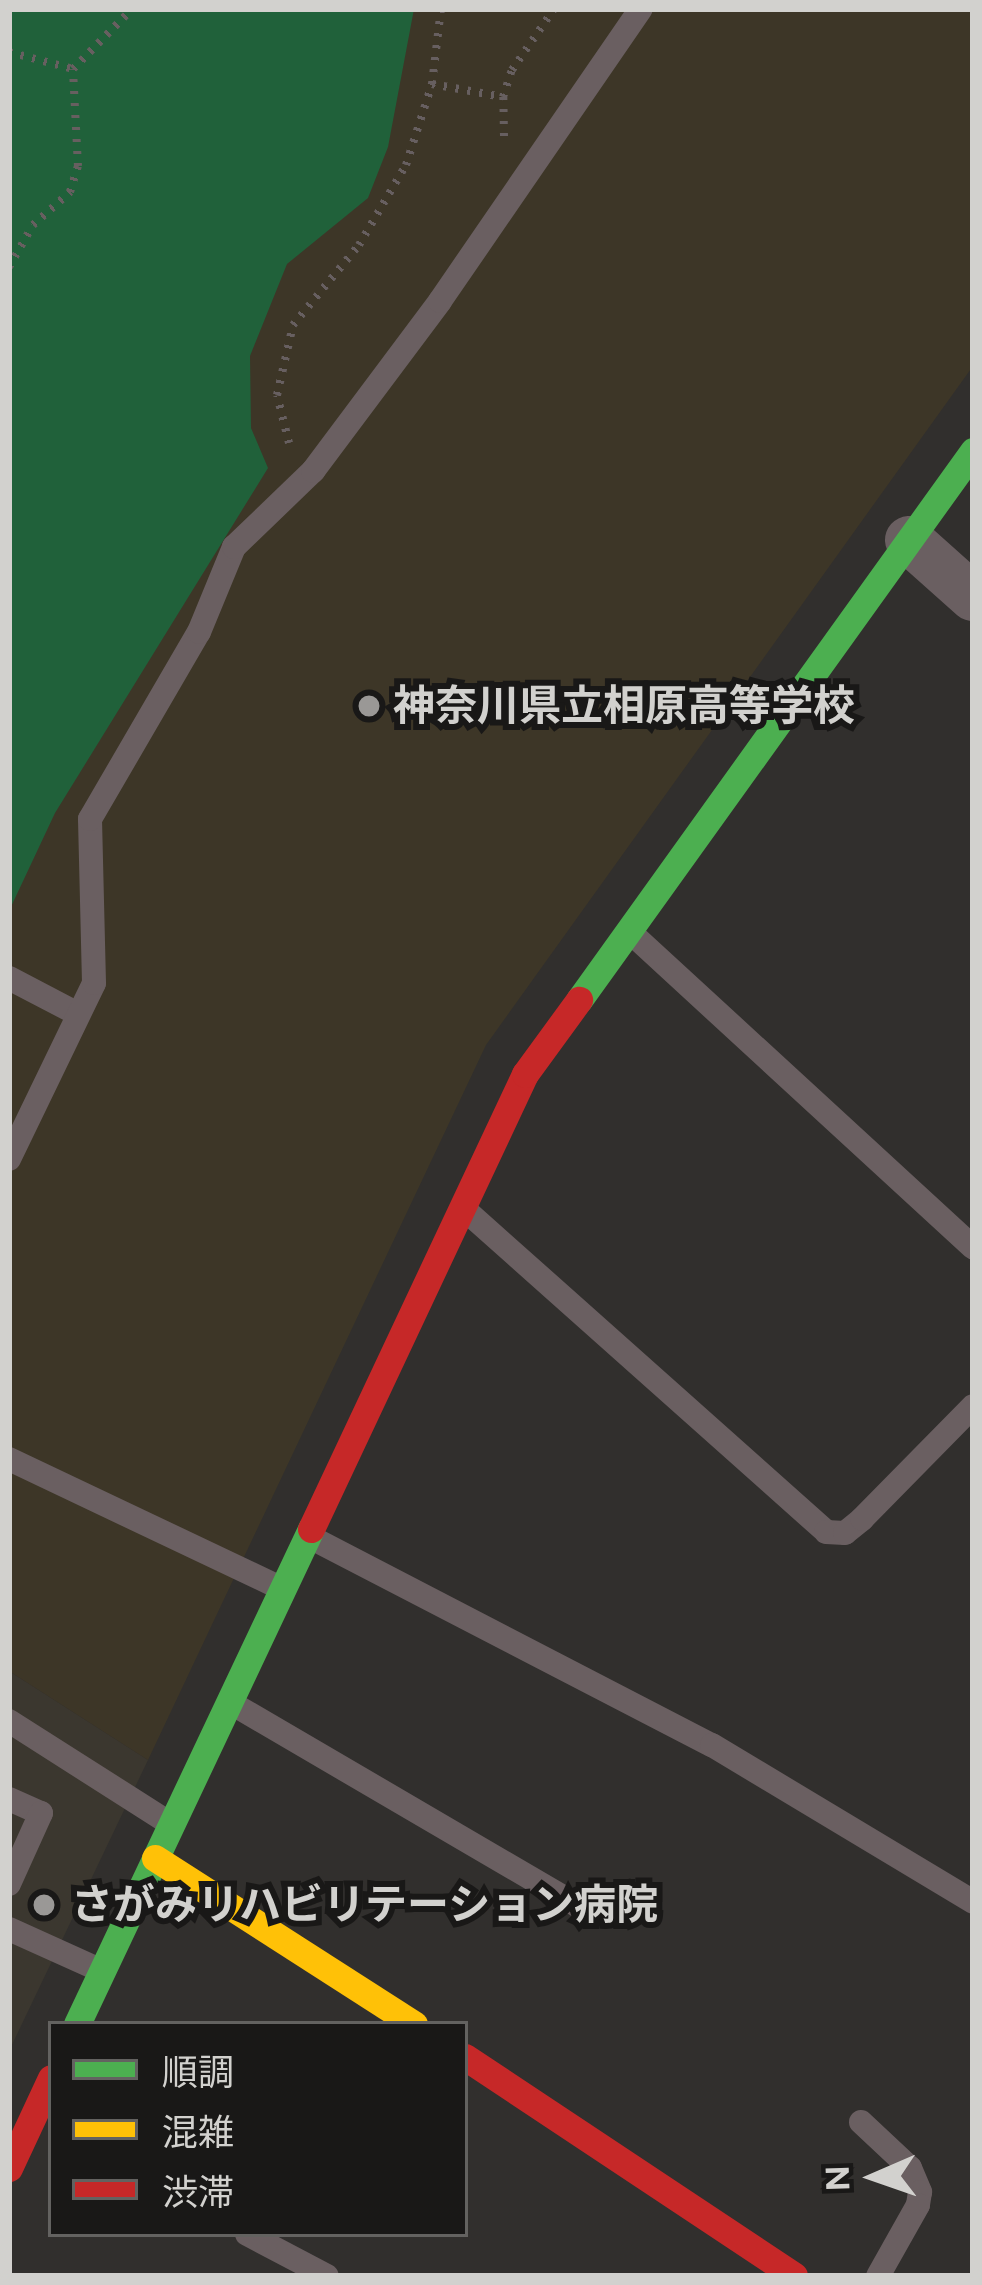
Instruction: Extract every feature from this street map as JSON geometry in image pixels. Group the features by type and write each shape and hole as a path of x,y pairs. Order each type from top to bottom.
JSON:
{"street":[{"path":"77,2021 525,1074 973,451"},
{"path":"909,540 973,597"},
{"path":"155,1858 409,2021"},
{"path":"468,2059 794,2276"},
{"path":"9,2168 42,2123 48,2093"}],"lane":[{"path":"9,1159 94,983 90,819 199,632 234,547 313,471 440,301 641,9"},
{"path":"628,930 973,1247"},
{"path":"9,978 78,1014"},
{"path":"462,1207 826,1532 845,1533 862,1519 973,1406"},
{"path":"9,1460 281,1589"},
{"path":"307,1536 712,1745 973,1902"},
{"path":"229,1701 580,1907"},
{"path":"9,1721 171,1824"},
{"path":"9,1798 41,1813 9,1884"},
{"path":"9,1929 102,1971"},
{"path":"861,2122 910,2168 920,2192 918,2206 878,2276"},
{"path":"251,2237 299,2270 327,2276"}],"path":[{"path":"9,267 33,225 70,192 78,166 73,69 132,9"},
{"path":"313,471 293,453 282,431 278,394 282,358 293,325 387,202 432,84 442,9"},
{"path":"524,174 508,154 503,98 512,70 554,9"},
{"path":"9,52 73,69"},
{"path":"432,84 503,98"}],"shaded area":[{"name":"神奈川県立相原高等学校","path":"9,9 973,9 973,366 486,1045 148,1760 9,1671"},
{"name":"さがみリハビリテーション病院","path":"9,1671 148,1760 9,2051"}],"green space":[{"path":"11,9 414,9 388,147 368,198 287,264 250,356 251,428 268,468 55,813 9,911"}],"traffic: fast":[{"path":"579,1000 973,451"},
{"path":"78,2021 311,1529"}],"traffic: slow":[{"path":"155,1858 409,2021"}],"traffic: jam":[{"path":"311,1529 525,1074 579,1000"},
{"path":"468,2059 794,2276"},
{"path":"9,2168 48,2084"}],"place":[{"name":"神奈川県立相原高等学校","path":"369,706"},
{"name":"さがみリハビリテーション病院","path":"44,1905"}]}
